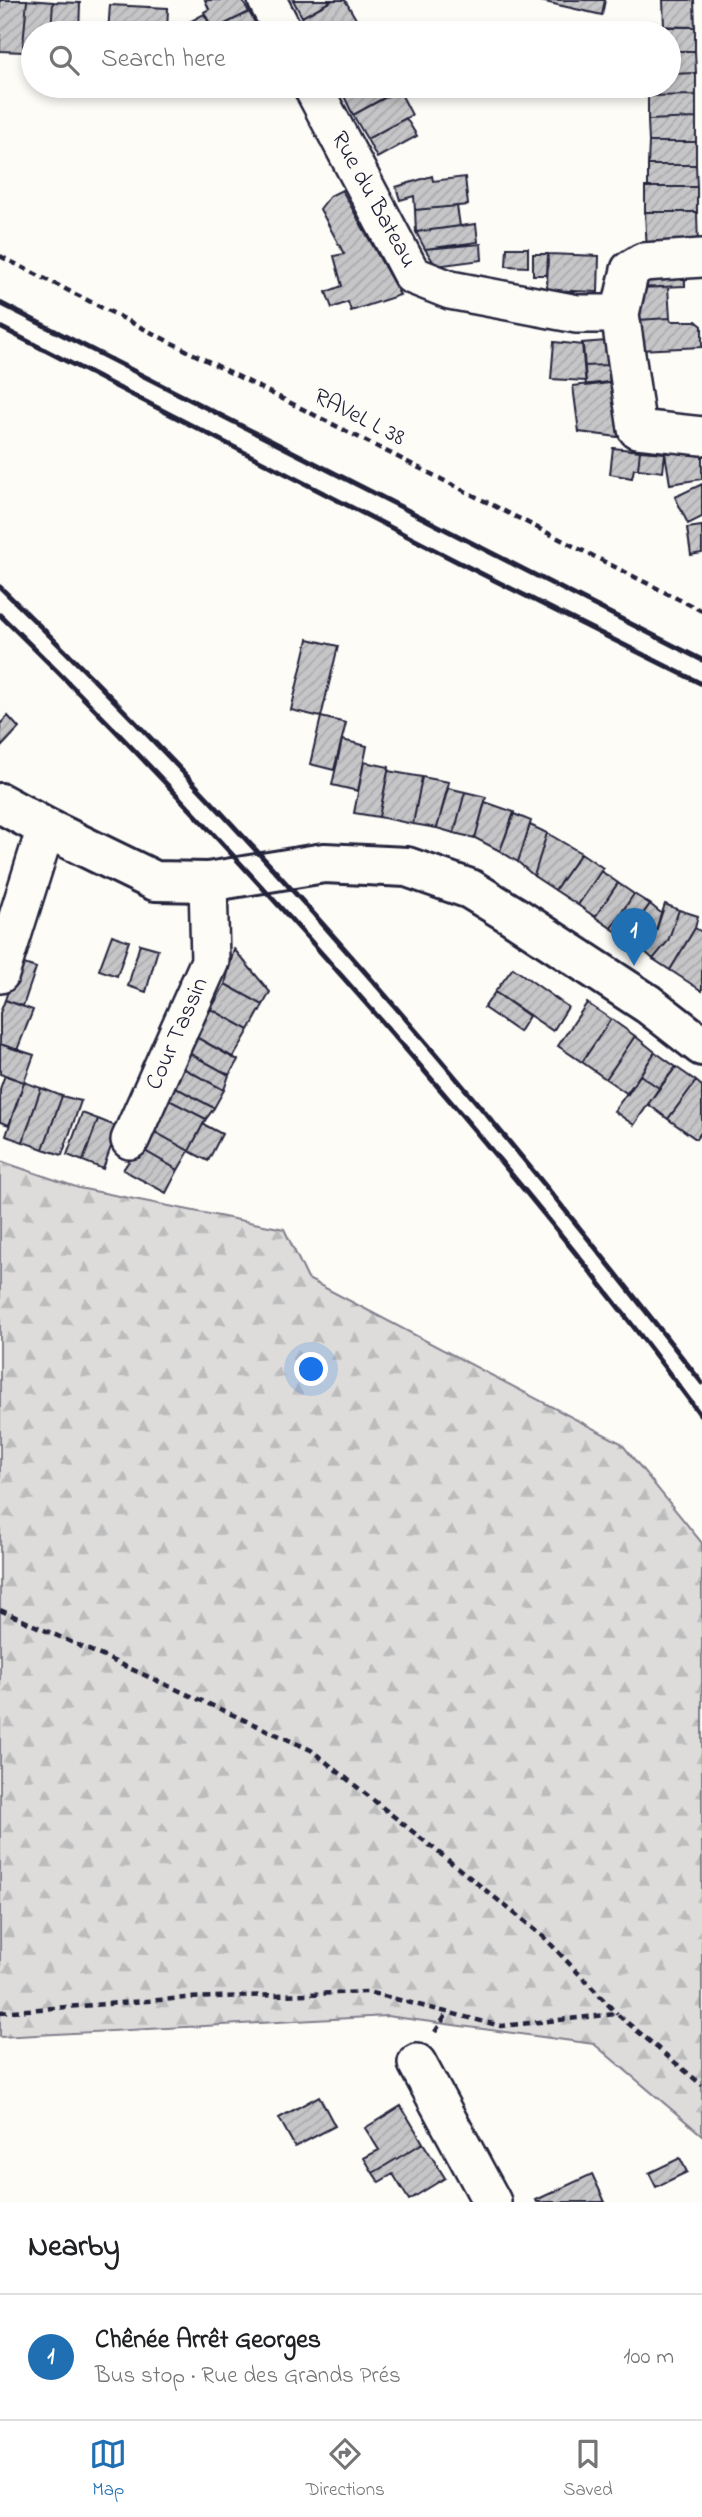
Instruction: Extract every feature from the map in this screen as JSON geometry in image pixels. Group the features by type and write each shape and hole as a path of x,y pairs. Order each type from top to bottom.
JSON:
{"main road":[{"path":"0,803 155,881 208,882 324,863 407,867 470,889 503,909 648,1004 702,1046"}],"street":[{"path":"267,0 278,21"},
{"name":"Rue du Bateau","path":"318,98 412,275 463,293 577,314 620,314"},
{"path":"702,258 643,262 630,270 620,314 637,429 702,436"},
{"path":"0,974 46,828"},
{"name":"Cour Tassin","path":"130,1140 210,961 208,882"},
{"path":"417,2063 492,2202"}],"path":[{"name":"RAVeL L 38","path":"0,256 702,611"},
{"path":"0,1610 311,1750 544,1937 617,2014 702,2085"},
{"path":"0,2012 186,1998 368,1992 501,2026 617,2014"}],"green space":[{"path":"0,1161 79,1188 284,1229 308,1279 621,1443 702,1543 702,2135 594,2044 387,2016 0,2037"}],"building":[{"path":"0,0 27,0 25,21 21,21 21,52 0,51"},
{"path":"27,0 53,2 52,21 25,21"},
{"path":"205,0 242,0 249,12 231,21 208,21 204,12 209,9"},
{"path":"293,0 333,0 302,17"},
{"path":"333,0 345,0 357,21 304,21 302,17"},
{"path":"536,0 605,0 602,15"},
{"path":"663,0 694,0 695,27 681,27 681,21 664,21"},
{"path":"53,2 80,3 79,21 52,21"},
{"path":"110,5 168,8 167,21 109,21"},
{"path":"249,12 254,21 231,21"},
{"path":"204,14 208,21 191,21"},
{"path":"681,27 695,27 695,51 681,51"},
{"path":"681,51 695,51 696,73 681,74"},
{"path":"696,73 696,95 681,95 681,74"},
{"path":"681,95 696,95 696,118 648,120 648,98 681,98"},
{"path":"345,98 383,98 353,115"},
{"path":"384,98 403,98 412,115 367,139 353,115"},
{"path":"406,118 417,136 377,158 367,139"},
{"path":"696,118 696,142 649,142 648,120"},
{"path":"649,142 696,142 696,165 648,165"},
{"path":"648,165 696,165 697,187 648,187"},
{"path":"432,176 433,181 465,177 468,205 415,210 414,196 400,200 396,187"},
{"path":"645,187 697,187 697,212 645,212"},
{"path":"342,190 400,295 351,311 348,302 332,308 326,292 342,286 334,256 344,254 320,209 330,196"},
{"path":"457,206 460,226 416,232 415,210"},
{"path":"645,212 697,212 698,248 647,252"},
{"path":"476,224 478,242 425,249 416,232"},
{"path":"481,244 482,260 436,266 425,249"},
{"path":"507,248 528,248 528,267 506,266"},
{"path":"533,254 548,254 547,275 533,275"},
{"path":"548,254 599,256 598,292 547,290"},
{"path":"685,266 685,286 635,288 645,270"},
{"path":"668,287 670,318 637,320 635,288"},
{"path":"670,318 671,321 696,321 702,326 702,347 639,350 637,320"},
{"path":"606,341 608,365 584,366 582,343"},
{"path":"554,342 583,345 586,381 551,379"},
{"path":"608,365 610,383 586,386 584,366"},
{"path":"616,381 626,438 579,432 573,386"},
{"path":"613,448 640,451 638,469 634,469 632,478 610,474"},
{"path":"702,449 702,479 670,484 665,453"},
{"path":"640,451 665,453 663,472 638,469"},
{"path":"702,484 702,517 688,524 675,497"},
{"path":"702,526 702,553 691,555 687,528"},
{"path":"308,639 338,646 321,717 291,710"},
{"path":"8,716 19,728 1,747 0,724"},
{"path":"321,717 346,723 334,770 310,764"},
{"path":"342,740 367,746 358,791 332,785"},
{"path":"364,762 389,767 379,817 354,813"},
{"path":"388,771 422,777 413,824 379,817"},
{"path":"422,777 449,782 437,828 413,824"},
{"path":"448,788 465,792 454,833 437,828"},
{"path":"465,792 486,797 475,838 454,833"},
{"path":"485,802 514,812 500,851 475,838"},
{"path":"514,814 531,821 518,862 500,851"},
{"path":"530,825 547,833 534,876 518,862"},
{"path":"547,833 581,853 555,890 534,876"},
{"path":"581,853 603,868 578,905 555,890"},
{"path":"601,871 618,883 595,917 578,905"},
{"path":"618,883 634,894 611,928 595,917"},
{"path":"634,894 650,904 626,938 611,928"},
{"path":"650,904 661,913 655,934 642,949 626,938"},
{"path":"665,904 679,910 668,941 653,959 642,949 655,934"},
{"path":"679,910 698,916 695,928 670,970 653,959 668,941"},
{"path":"695,928 702,932 702,991 670,970"},
{"path":"112,935 129,941 117,976 99,970"},
{"path":"140,944 158,949 146,992 128,986"},
{"path":"234,949 270,992 263,1005 225,984"},
{"path":"18,962 36,968 23,1006 5,1000"},
{"path":"513,968 568,1007 553,1031 495,992"},
{"path":"225,984 263,1005 249,1030 211,1009"},
{"path":"495,992 529,1016 519,1032 484,1008"},
{"path":"5,1000 33,1010 17,1050 0,1044 0,1013"},
{"path":"587,1003 611,1019 582,1062 558,1046"},
{"path":"211,1009 249,1030 233,1058 196,1037"},
{"path":"611,1019 635,1036 606,1079 582,1062"},
{"path":"635,1036 655,1052 628,1094 606,1079"},
{"path":"196,1037 238,1060 229,1075 187,1052"},
{"path":"0,1044 34,1055 24,1082 0,1074"},
{"path":"187,1052 229,1075 224,1090 181,1067"},
{"path":"655,1052 676,1067 659,1088 640,1075"},
{"path":"181,1067 224,1090 214,1108 171,1085"},
{"path":"676,1067 696,1081 668,1119 648,1104"},
{"path":"5,1075 24,1082 9,1125 0,1122 0,1089"},
{"path":"640,1075 659,1088 634,1125 614,1111"},
{"path":"696,1081 702,1086 702,1131 696,1139 668,1119"},
{"path":"24,1082 41,1088 23,1142 6,1136"},
{"path":"171,1085 214,1108 206,1119 165,1098"},
{"path":"41,1088 62,1096 43,1149 23,1142"},
{"path":"62,1096 81,1101 62,1155 43,1149"},
{"path":"165,1098 206,1119 189,1151 148,1128"},
{"path":"82,1113 98,1119 83,1161 67,1155"},
{"path":"98,1119 118,1127 103,1169 83,1161"},
{"path":"203,1124 222,1134 208,1161 189,1151"},
{"path":"148,1128 189,1151 178,1170 138,1147"},
{"path":"138,1147 178,1170 166,1193 123,1170"},
{"path":"319,2096 335,2126 295,2147 279,2118"},
{"path":"401,2106 423,2143 373,2173 364,2158 379,2150 365,2128"},
{"path":"423,2143 445,2178 409,2200 393,2174 379,2182 373,2173"},
{"path":"680,2158 687,2172 656,2187 649,2173"},
{"path":"592,2174 605,2202 536,2200"}],"railway":[{"path":"0,303 702,660"},
{"path":"0,327 702,684"},
{"path":"0,587 187,776 365,972 537,1175 702,1383"},
{"path":"0,615 98,712 193,812 378,1017 544,1214 702,1417"}],"place":[{"name":"Chênée Arrêt Georges","path":"634,966"}]}
